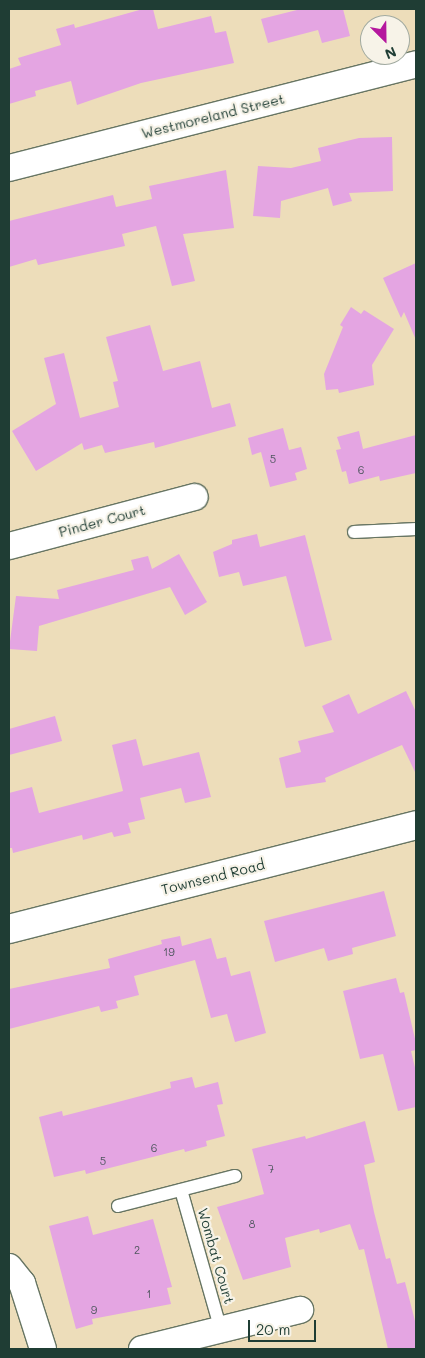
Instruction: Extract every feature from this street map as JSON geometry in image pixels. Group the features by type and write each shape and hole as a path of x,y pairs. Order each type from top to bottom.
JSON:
{"main road":[{"name":"Townsend Road","path":"9,929 415,831"}],"street":[{"name":"Westmoreland Street","path":"9,168 416,64"},
{"name":"Pinder Court","path":"9,546 195,497"},
{"path":"9,1267 22,1283 43,1349"},
{"path":"142,1349 300,1310"}],"lane":[{"path":"354,532 416,529"},
{"path":"118,1206 235,1176"},
{"name":"Wombat Court","path":"181,1190 221,1330"}],"building":[{"path":"143,9 153,9 158,29 211,16 215,33 226,31 234,63 141,83 77,105 71,81 35,91 36,96 9,104 9,69 21,65 18,58 61,45 56,29 74,24 75,28"},
{"path":"301,9 343,9 350,36 322,43 318,30 268,43 261,19"},
{"path":"392,137 393,191 349,193 352,201 333,206 328,188 281,201 280,218 253,216 258,166 291,168 321,161 318,148 359,138"},
{"path":"226,170 234,228 183,234 195,281 172,286 156,226 122,234 125,246 38,265 36,259 9,267 9,221 113,195 116,207 152,199 149,186"},
{"path":"416,263 416,340 404,312 401,318 383,278"},
{"path":"351,307 361,314 364,310 394,329 372,365 374,385 339,393 338,389 326,390 324,374 343,327 340,325"},
{"path":"150,325 163,371 200,361 212,408 230,403 236,426 155,448 154,442 105,453 102,445 84,450 82,443 36,471 12,431 56,404 44,358 64,353 80,418 119,407 113,382 118,381 106,337"},
{"path":"283,428 289,450 301,447 307,469 295,473 297,480 270,487 261,452 252,455 248,438"},
{"path":"359,431 363,449 416,435 416,473 380,481 379,476 349,484 346,471 342,472 336,450 341,449 337,437"},
{"path":"257,534 260,547 305,535 332,640 305,647 286,576 243,586 239,572 219,577 213,552 232,544 232,540"},
{"path":"179,554 207,602 185,615 170,587 39,626 37,651 9,649 16,596 59,599 57,590 134,570 131,560 148,556 152,569"},
{"path":"406,691 416,712 416,774 402,745 325,778 326,782 286,788 279,758 301,752 298,741 334,732 322,706 349,694 358,714"},
{"path":"55,716 62,741 9,755 9,729"},
{"path":"136,739 143,766 199,752 211,797 185,803 181,788 140,798 145,819 128,823 131,833 114,837 112,832 83,840 82,835 13,853 12,848 9,848 9,793 32,787 39,813 123,791 112,745"},
{"path":"384,891 396,936 352,948 353,954 328,961 324,948 275,962 264,921"},
{"path":"180,936 182,946 211,938 217,959 226,957 231,976 250,971 266,1033 235,1042 227,1014 211,1018 195,960 134,976 139,995 116,1001 118,1008 101,1012 99,1006 9,1029 9,989 110,968 108,959 162,944 161,940"},
{"path":"396,978 400,993 404,992 416,1043 416,1050 411,1051 416,1072 416,1107 398,1111 383,1054 360,1059 343,991"},
{"path":"192,1077 195,1088 218,1082 223,1104 217,1105 225,1136 206,1141 207,1146 185,1152 184,1149 86,1174 85,1170 54,1177 39,1117 62,1111 63,1116 114,1103 171,1088 170,1082"},
{"path":"365,1121 375,1162 364,1165 374,1212 386,1259 390,1258 397,1284 405,1282 416,1325 416,1349 388,1349 364,1249 359,1250 350,1224 320,1233 319,1229 285,1238 291,1267 243,1280 217,1207 264,1194 252,1149 305,1136 306,1139"},
{"path":"88,1216 93,1235 153,1219 172,1287 167,1288 171,1304 92,1319 93,1324 76,1329 49,1226"}]}
